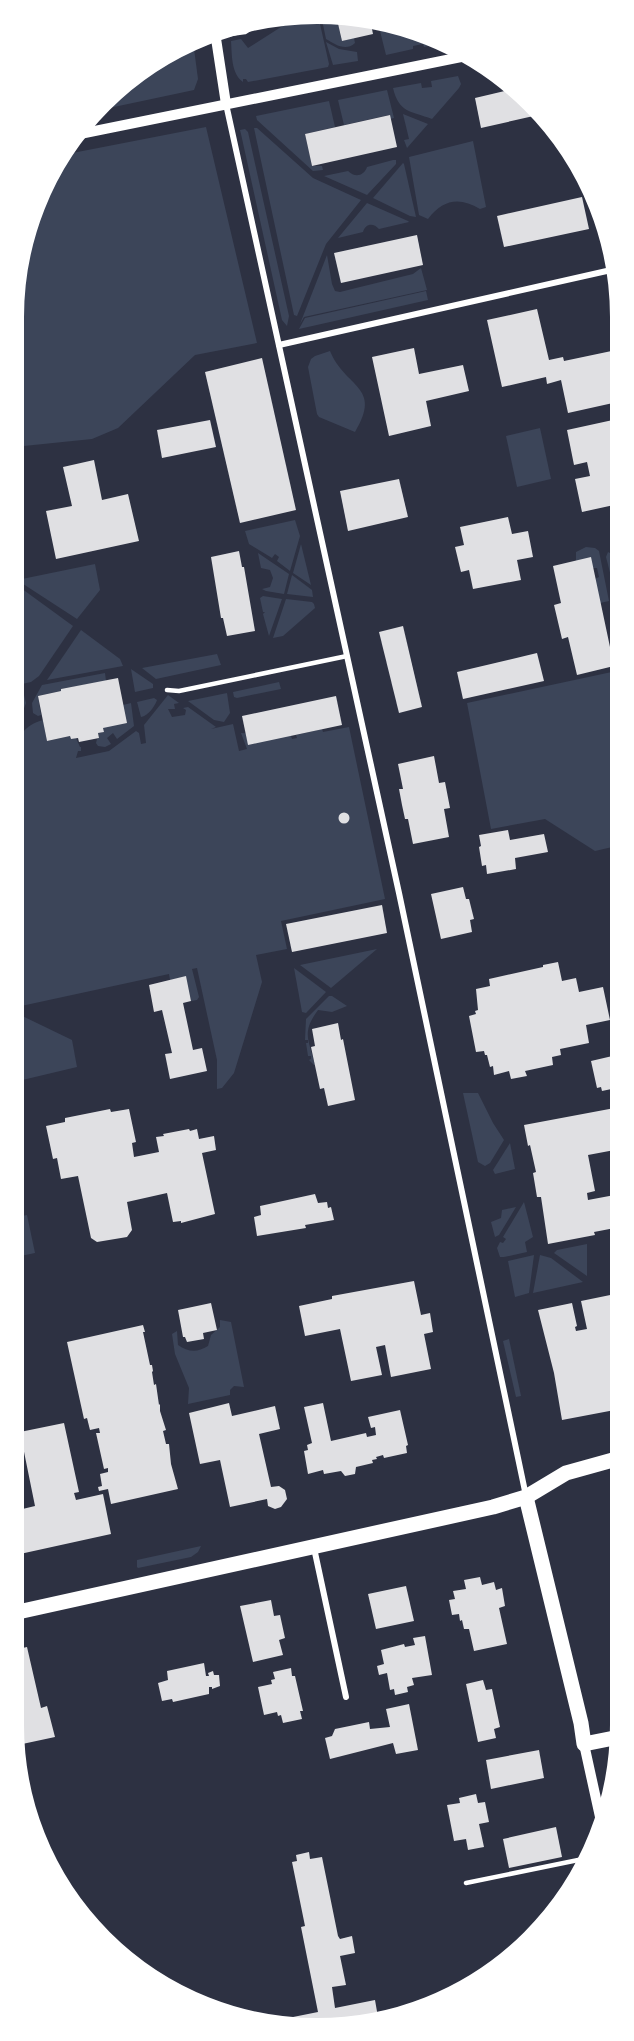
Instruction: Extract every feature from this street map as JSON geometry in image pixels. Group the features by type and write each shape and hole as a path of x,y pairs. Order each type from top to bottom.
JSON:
{"main road":[{"path":"20,1612 493,1508 526,1497 566,1473 614,1460"},
{"path":"526,1497 584,1744 614,1738"}],"street":[{"path":"215,37 226,104 347,656 526,1497"},
{"path":"83,133 462,57"},
{"path":"279,345 611,270"},
{"path":"314,1547 346,1696"},
{"path":"584,1744 600,1817"}],"lane":[{"path":"228,33 245,32 254,26"},
{"path":"167,690 179,691 347,656"},
{"path":"466,1883 582,1859"}],"shaded area":[{"path":"319,20 328,67 248,82 243,79 243,82 234,69 231,41 241,39 248,48 290,21"},
{"path":"322,20 337,20 342,41 354,38 355,43 344,47 326,39"},
{"path":"379,26 436,44 424,47 423,44 413,46 413,49 386,55"},
{"path":"326,42 339,49 357,52 358,61 333,65"},
{"path":"194,46 198,79 194,90 105,109 136,81 168,59"},
{"path":"458,76 461,84 459,88 432,119 402,107 393,88 421,83 422,88 432,87 431,81"},
{"path":"387,90 394,118 390,119 389,115 344,125 338,100"},
{"path":"329,101 335,127 305,134 312,166 322,166 323,170 313,171 257,120 256,116"},
{"path":"403,114 428,124 407,148 404,140 409,139"},
{"path":"206,127 257,343 195,355 118,428 92,439 20,446 20,298 25,259 42,203 69,154"},
{"path":"254,128 257,128 313,178 361,200 326,244 297,316 294,315"},
{"path":"245,129 248,132 289,316 287,326 282,320 240,130"},
{"path":"473,141 486,207 480,209 466,203 452,202 440,207 428,219 419,215 409,157"},
{"path":"396,160 396,164 367,195 324,176 348,171 359,175 367,167"},
{"path":"404,164 416,217 373,198"},
{"path":"367,203 409,222 379,229 370,225 363,232 338,238"},
{"path":"327,255 335,291 340,292 413,274 421,268 427,290 304,317 300,324"},
{"path":"426,291 428,300 299,329 305,318"},
{"path":"330,351 363,396 365,405 363,417 355,432 319,417 317,414 308,367 315,356"},
{"path":"540,428 551,479 517,487 506,436"},
{"path":"295,520 300,536 290,571 277,561 279,557 275,554 272,558 249,544 245,531"},
{"path":"301,544 311,585 293,573"},
{"path":"586,547 599,551 609,601 600,603 595,579 599,577 597,568 576,561 576,552"},
{"path":"608,552 614,555 614,588 606,557"},
{"path":"258,553 289,574 284,594 262,589 270,587 273,578 270,570 261,568"},
{"path":"95,564 100,590 77,619 20,582 20,579"},
{"path":"292,575 312,590 313,597 287,594"},
{"path":"20,587 73,626 39,676 31,682 20,684"},
{"path":"263,596 282,599 269,636 260,598"},
{"path":"286,599 312,602 315,608 283,636 273,638"},
{"path":"81,630 120,659 123,666 47,680"},
{"path":"217,654 221,665 156,679 142,668"},
{"path":"131,669 153,684 153,688 135,692"},
{"path":"614,672 614,847 595,851 545,819 491,829 467,703"},
{"path":"105,673 106,681 61,689 61,691 38,696 41,715 33,713 32,703 42,685"},
{"path":"279,682 281,689 234,697 233,692"},
{"path":"20,691 26,703 20,719"},
{"path":"227,693 230,713 224,722 214,720 188,701"},
{"path":"168,695 179,703 174,704 175,709 168,709 172,717 185,715 186,710 183,708 188,707 216,727 211,729 233,724 239,751 247,749 241,733 291,736 292,739 297,738 296,735 322,729 323,732 349,727 385,899 281,921 287,949 256,955 262,982 234,1073 222,1088 217,1089 217,1060 197,968 192,969 199,997 197,1000 191,1001 186,977 170,980 169,974 20,1006 20,737 27,728 43,720 47,741 70,736 71,739 76,738 81,751 78,751 76,758 109,751 136,731 139,733 141,744 146,743 144,725"},
{"path":"154,698 157,700 153,708 141,717 137,702"},
{"path":"131,703 134,726 117,739 113,733 107,738 111,744 105,747 98,746 96,743 99,738 98,733 104,732 103,728 123,705"},
{"path":"377,949 331,988 300,965"},
{"path":"294,968 326,992 306,1013 302,1012"},
{"path":"329,996 347,1006 332,1012 318,1010 313,1018 308,1037 314,1065 309,1060 311,1056 308,1056 306,1043 308,1040 305,1040 306,1019"},
{"path":"20,1015 72,1040 77,1067 20,1081"},
{"path":"463,1093 478,1093 504,1140 490,1163 485,1166 478,1162"},
{"path":"510,1143 515,1169 495,1174 493,1170"},
{"path":"524,1202 533,1237 525,1242 527,1252 500,1257 497,1248 500,1242 503,1243 506,1239 503,1237"},
{"path":"516,1207 499,1235 495,1237 491,1222 501,1218 502,1210"},
{"path":"27,1215 35,1253 20,1256 20,1216"},
{"path":"587,1244 587,1276 554,1253 557,1250"},
{"path":"534,1255 529,1293 515,1297 508,1261"},
{"path":"540,1255 551,1258 583,1282 533,1293"},
{"path":"220,1320 231,1322 244,1387 234,1386 230,1390 230,1395 188,1404 189,1388 175,1354 172,1334 177,1331 178,1345 193,1351 200,1350 208,1346 211,1335 220,1327"},
{"path":"509,1339 521,1396 516,1397 503,1341"},
{"path":"201,1546 198,1552 191,1557 137,1567 137,1560"}],"building":[{"path":"337,20 371,24 373,34 342,41"},
{"path":"509,90 536,116 481,128 475,98"},
{"path":"390,115 397,147 312,166 305,134"},
{"path":"582,197 589,229 504,247 497,216"},
{"path":"417,235 423,265 341,283 334,253"},
{"path":"537,309 549,360 563,357 564,361 614,350 614,403 568,413 561,380 547,384 546,377 502,387 487,320"},
{"path":"414,348 419,374 463,365 469,391 426,401 431,426 389,436 372,357"},
{"path":"262,358 296,510 240,523 205,372"},
{"path":"210,420 216,447 162,458 157,430"},
{"path":"614,420 614,505 582,512 575,479 590,476 587,462 574,465 567,430"},
{"path":"94,460 102,500 128,494 139,541 56,559 46,511 72,506 63,467"},
{"path":"399,479 408,517 348,531 340,491"},
{"path":"508,517 512,534 528,531 533,557 517,560 521,580 473,589 469,570 461,572 455,547 464,545 460,527"},
{"path":"239,551 255,631 227,636 223,618 221,618 211,557"},
{"path":"591,557 614,666 577,675 568,637 562,639 554,605 561,603 553,566"},
{"path":"403,626 422,707 399,713 379,632"},
{"path":"537,653 544,681 463,699 457,672"},
{"path":"118,678 127,723 103,728 104,732 98,733 99,738 79,742 78,738 71,739 70,736 47,741 38,696"},
{"path":"336,696 342,725 248,745 242,716"},
{"path":"434,756 439,783 445,782 450,808 444,809 449,837 413,844 399,789 403,789 398,764"},
{"path":"344,812 350,818 344,824 338,818"},
{"path":"508,830 510,840 544,834 548,852 515,858 516,869 487,874 486,865 482,866 479,835"},
{"path":"463,887 474,919 470,920 472,932 441,939 431,894"},
{"path":"382,905 387,933 292,952 286,924"},
{"path":"558,962 562,981 576,978 579,992 603,987 610,1020 586,1025 589,1043 560,1049 561,1055 552,1057 553,1065 525,1071 527,1076 511,1079 509,1071 494,1075 493,1066 490,1067 484,1051 476,1052 469,1016 476,1014 475,1011 478,1010 476,989 490,986 489,979"},
{"path":"186,976 191,1001 183,1003 193,1050 202,1048 207,1071 170,1079 165,1054 172,1053 162,1010 154,1012 149,985"},
{"path":"338,1023 355,1100 328,1106 324,1088 320,1089 311,1047 315,1046 312,1029"},
{"path":"614,1056 614,1088 602,1091 601,1087 597,1088 591,1061"},
{"path":"614,1108 614,1150 588,1155 595,1191 587,1193 588,1200 614,1195 614,1228 594,1232 595,1235 548,1244 541,1197 537,1197 533,1173 536,1172 524,1125"},
{"path":"110,1109 111,1112 129,1109 136,1142 132,1143 134,1157 159,1152 156,1137 164,1136 163,1134 197,1129 199,1139 214,1136 216,1150 202,1153 215,1214 181,1223 181,1221 173,1222 167,1193 127,1202 132,1230 127,1237 97,1242 91,1238 78,1176 61,1179 57,1158 53,1159 46,1126 65,1122 65,1118"},
{"path":"315,1194 318,1203 327,1202 328,1208 331,1207 334,1220 305,1225 306,1228 257,1236 254,1217 261,1215 260,1206"},
{"path":"414,1281 421,1315 430,1313 433,1332 424,1334 431,1369 391,1377 385,1345 376,1347 382,1375 351,1381 340,1329 305,1336 299,1306 332,1299 332,1296"},
{"path":"614,1294 614,1410 562,1420 554,1373 538,1310 572,1303 576,1331 587,1329 581,1301"},
{"path":"211,1303 217,1330 203,1333 204,1339 187,1342 183,1337 178,1310"},
{"path":"143,1325 154,1385 156,1384 160,1411 166,1430 163,1431 166,1444 169,1444 171,1464 178,1489 111,1504 108,1489 99,1491 98,1487 102,1486 100,1474 108,1472 108,1468 104,1469 96,1433 100,1433 99,1428 90,1430 87,1418 84,1419 67,1342"},
{"path":"229,1403 232,1416 275,1406 280,1429 259,1434 271,1487 279,1486 285,1490 287,1499 281,1507 275,1509 268,1506 267,1499 230,1507 220,1460 200,1464 189,1413"},
{"path":"323,1403 331,1441 366,1433 367,1437 376,1435 375,1427 371,1428 368,1417 400,1410 408,1445 406,1446 407,1453 384,1458 383,1455 376,1457 377,1459 372,1460 373,1463 356,1467 355,1474 345,1476 341,1471 324,1474 323,1470 308,1474 304,1451 308,1450 307,1445 312,1443 304,1407"},
{"path":"64,1423 79,1492 74,1493 76,1500 103,1494 111,1534 20,1554 20,1510 35,1506 20,1432"},
{"path":"480,1577 482,1585 494,1582 496,1590 502,1588 505,1606 499,1608 507,1644 474,1651 469,1629 464,1629 459,1614 452,1615 449,1600 455,1599 453,1591 466,1589 464,1580"},
{"path":"406,1586 414,1621 376,1629 368,1594"},
{"path":"271,1600 274,1616 280,1615 285,1638 279,1640 283,1655 253,1662 240,1606"},
{"path":"425,1636 432,1675 412,1678 414,1685 407,1687 408,1692 395,1695 394,1689 390,1690 387,1673 379,1675 377,1666 384,1664 381,1650 404,1644 405,1647 415,1645 413,1638"},
{"path":"27,1647 41,1708 47,1706 55,1737 20,1744 20,1743 20,1649"},
{"path":"204,1663 206,1676 213,1671 214,1675 219,1675 220,1686 212,1689 209,1687 209,1694 173,1702 172,1699 162,1701 158,1683 168,1680 167,1671"},
{"path":"291,1668 303,1711 300,1711 302,1719 283,1723 281,1715 278,1716 277,1712 264,1715 258,1687 272,1684 271,1680 275,1679 273,1672"},
{"path":"483,1680 486,1690 492,1689 500,1727 494,1729 496,1738 478,1742 466,1684"},
{"path":"409,1704 418,1750 396,1754 393,1743 330,1759 325,1738 332,1736 335,1729 369,1722 370,1729 390,1727 386,1709"},
{"path":"539,1750 544,1778 491,1789 486,1760"},
{"path":"476,1794 478,1803 485,1802 489,1822 479,1824 484,1847 468,1850 466,1839 454,1841 447,1805 460,1803 459,1798"},
{"path":"556,1827 562,1857 509,1868 503,1839"},
{"path":"309,1852 310,1859 322,1857 338,1936 340,1939 352,1936 355,1953 340,1956 346,1985 332,1987 335,2008 375,2000 378,2015 317,2022 281,2019 318,2012 301,1927 305,1926 292,1862 297,1861 296,1855"}]}
